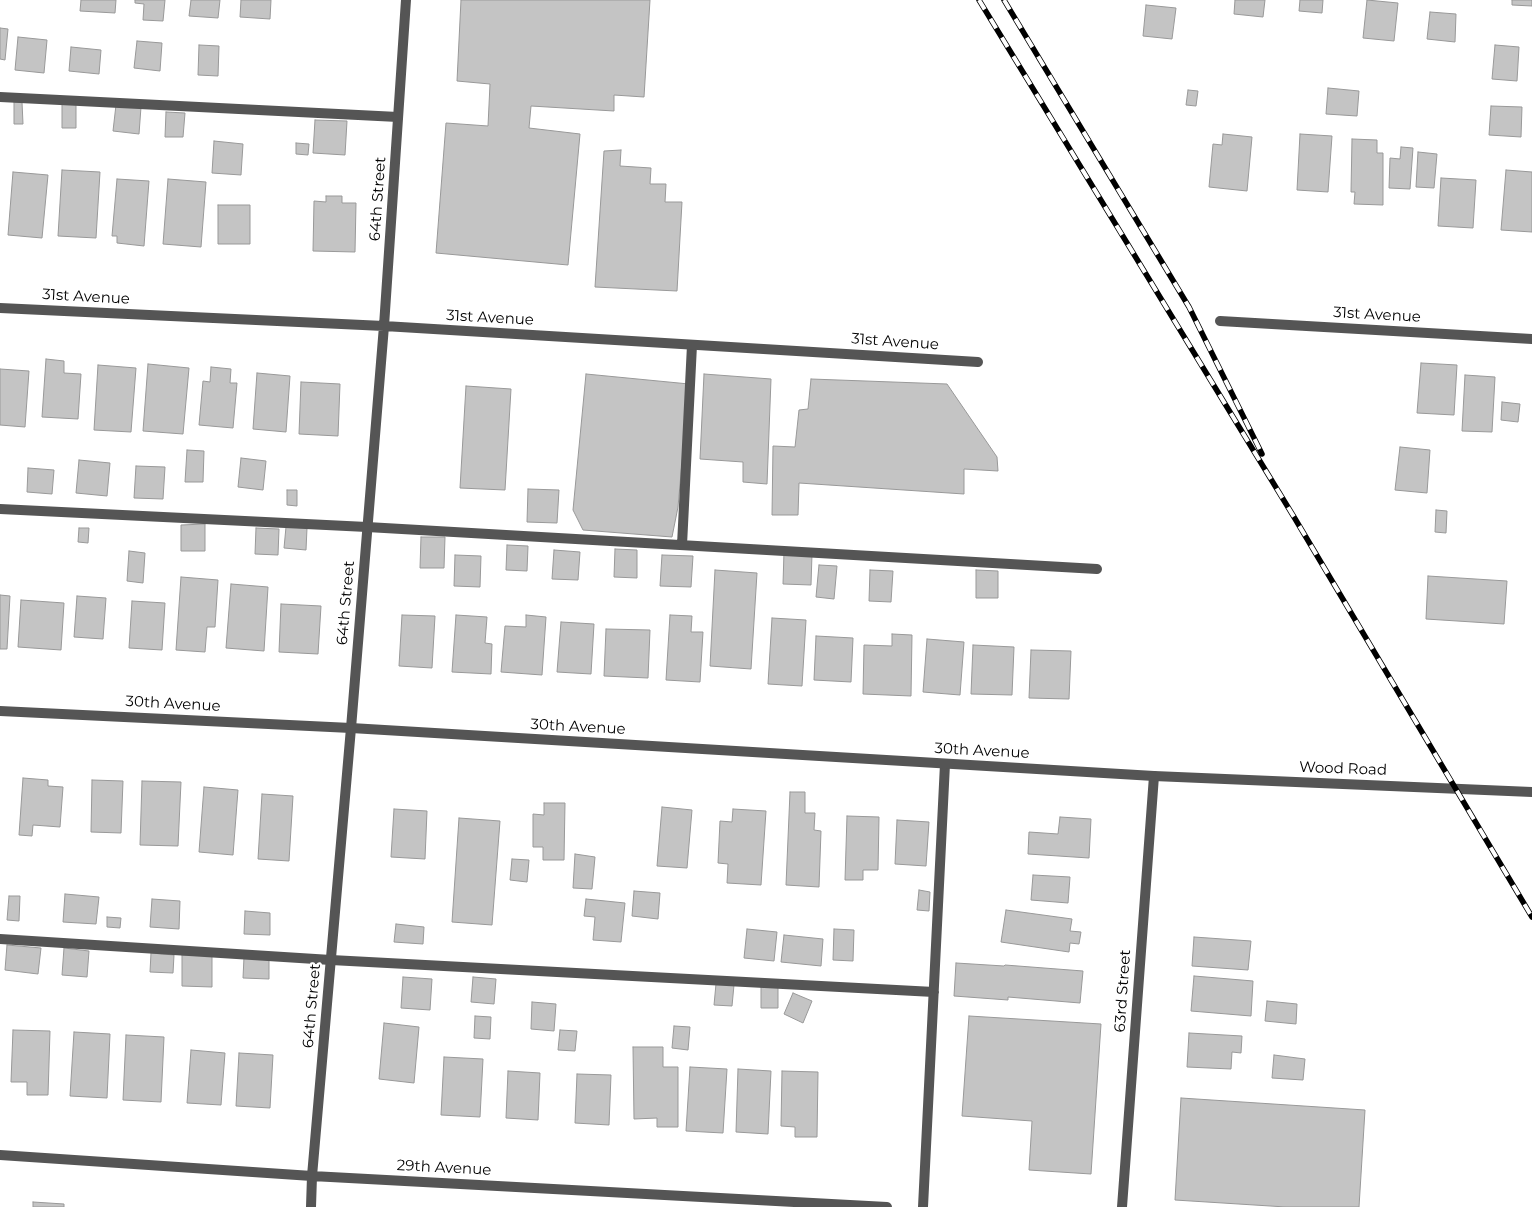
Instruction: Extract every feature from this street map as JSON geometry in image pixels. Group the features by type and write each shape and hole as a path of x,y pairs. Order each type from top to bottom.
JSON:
{"street":[{"name":"64th Street","path":"311,1207 312,1176 352,728 384,326 406,0"},
{"path":"0,97 398,117"},
{"name":"31st Avenue","path":"0,308 384,326 978,362"},
{"name":"31st Avenue","path":"1220,321 1532,339"},
{"path":"682,545 692,345"},
{"path":"0,509 367,527 1096,569"},
{"name":"30th Avenue","path":"0,711 352,728 1154,776"},
{"path":"923,1207 945,764"},
{"name":"Wood Road","path":"1154,776 1532,792"},
{"name":"63rd Street","path":"1122,1207 1154,776"},
{"path":"0,939 331,960 934,992"},
{"name":"29th Avenue","path":"0,1155 312,1176 887,1207"}],"building":[{"path":"81,0 116,0 115,13 80,11"},
{"path":"135,0 165,0 163,21 143,20 144,4 135,3"},
{"path":"191,0 220,0 218,18 189,16"},
{"path":"241,0 271,0 270,19 240,17"},
{"path":"461,0 650,0 644,97 614,95 614,111 531,106 529,128 580,134 568,265 436,253 446,123 488,126 490,84 457,81"},
{"path":"1235,0 1265,0 1263,17 1234,14"},
{"path":"1300,0 1323,0 1322,13 1299,11"},
{"path":"1367,0 1398,3 1394,41 1363,38"},
{"path":"1512,0 1532,0 1532,6 1512,5"},
{"path":"1146,5 1176,8 1172,39 1143,36"},
{"path":"1430,12 1456,14 1455,42 1427,39"},
{"path":"0,28 8,29 5,60 0,59"},
{"path":"18,37 47,40 44,73 15,70"},
{"path":"137,41 162,43 160,71 134,68"},
{"path":"199,45 219,46 218,76 198,75"},
{"path":"1495,45 1519,47 1517,81 1492,79"},
{"path":"71,47 101,50 99,74 69,71"},
{"path":"1328,88 1359,91 1357,116 1326,114"},
{"path":"1188,90 1198,91 1196,106 1186,105"},
{"path":"14,102 22,102 23,124 14,124"},
{"path":"62,103 76,103 76,128 62,128"},
{"path":"116,105 141,107 139,134 113,131"},
{"path":"1491,106 1522,107 1521,137 1489,135"},
{"path":"166,112 185,113 183,137 165,137"},
{"path":"315,120 347,121 345,155 313,153"},
{"path":"1223,134 1252,137 1247,191 1209,187 1213,144 1222,145"},
{"path":"1300,134 1332,136 1328,192 1297,190"},
{"path":"1352,139 1377,140 1377,153 1383,153 1383,205 1354,204 1355,192 1351,192"},
{"path":"214,141 243,144 241,175 212,173"},
{"path":"296,143 309,144 308,155 296,154"},
{"path":"1401,147 1413,148 1410,189 1389,188 1390,158 1400,159"},
{"path":"621,150 620,166 651,168 650,184 666,184 665,202 682,202 677,291 595,287 604,151"},
{"path":"1418,152 1437,154 1434,188 1416,187"},
{"path":"62,170 100,172 96,238 58,236"},
{"path":"1506,170 1532,172 1532,232 1501,230"},
{"path":"13,172 48,175 42,238 8,235"},
{"path":"1441,178 1476,180 1473,228 1438,226"},
{"path":"117,179 149,181 144,246 117,243 117,236 112,236"},
{"path":"168,179 206,182 201,247 163,244"},
{"path":"326,196 342,196 342,203 356,203 355,252 313,251 314,201 326,202"},
{"path":"218,205 250,205 250,244 218,244"},
{"path":"46,359 64,361 64,373 81,374 78,419 42,417"},
{"path":"1421,363 1457,365 1454,415 1417,413"},
{"path":"148,364 189,368 183,434 143,431"},
{"path":"98,365 136,368 131,432 94,430"},
{"path":"211,367 231,369 230,383 237,383 233,428 199,425 203,381 210,382"},
{"path":"0,369 29,371 25,427 0,425"},
{"path":"257,373 290,376 286,432 253,429"},
{"path":"586,374 689,384 678,507 672,537 583,530 573,510"},
{"path":"704,374 771,379 767,484 743,482 743,462 700,459"},
{"path":"1465,375 1495,377 1492,432 1462,431"},
{"path":"811,379 947,384 997,457 998,471 964,469 964,494 799,483 798,515 772,515 773,446 795,447 799,410 808,409"},
{"path":"301,382 340,384 338,436 299,434"},
{"path":"466,386 511,389 505,490 460,488"},
{"path":"1502,402 1520,404 1518,422 1501,420"},
{"path":"1400,447 1430,450 1427,493 1395,490"},
{"path":"187,450 204,451 203,482 185,482"},
{"path":"241,458 266,461 263,490 238,487"},
{"path":"79,460 110,463 107,496 76,493"},
{"path":"136,466 165,467 163,499 134,498"},
{"path":"28,468 54,470 52,494 27,492"},
{"path":"528,489 559,490 557,523 527,522"},
{"path":"287,490 297,490 297,506 287,505"},
{"path":"1436,510 1447,511 1446,533 1435,532"},
{"path":"205,524 205,551 181,551 181,525"},
{"path":"286,527 307,528 306,550 284,548"},
{"path":"79,528 89,528 88,543 78,542"},
{"path":"256,528 279,529 278,555 255,554"},
{"path":"421,537 445,537 444,568 420,568"},
{"path":"507,545 528,546 527,571 506,570"},
{"path":"615,549 637,550 637,578 614,577"},
{"path":"554,550 580,552 578,580 552,579"},
{"path":"129,551 145,553 143,583 127,581"},
{"path":"784,552 812,554 811,585 783,584"},
{"path":"455,555 481,556 480,587 454,586"},
{"path":"662,555 693,556 691,587 660,586"},
{"path":"819,565 837,566 834,599 816,597"},
{"path":"715,570 757,573 751,669 710,666"},
{"path":"870,570 893,571 891,602 869,601"},
{"path":"976,570 998,571 998,598 976,598"},
{"path":"1428,576 1507,581 1504,624 1426,619"},
{"path":"181,577 218,580 215,627 207,627 205,652 176,650"},
{"path":"231,584 268,587 264,651 226,648"},
{"path":"0,595 10,596 7,649 0,649"},
{"path":"77,596 106,598 103,639 74,637"},
{"path":"21,600 64,603 61,650 18,647"},
{"path":"132,601 165,603 162,650 129,648"},
{"path":"281,604 321,606 318,654 279,652"},
{"path":"402,615 435,616 432,668 399,666"},
{"path":"456,615 487,617 485,643 492,644 491,674 452,672"},
{"path":"526,615 546,617 542,675 501,672 505,626 526,627"},
{"path":"670,615 692,616 691,632 703,632 700,682 666,680"},
{"path":"772,618 806,620 802,686 768,684"},
{"path":"561,622 594,624 591,674 557,672"},
{"path":"606,629 650,630 648,678 604,676"},
{"path":"892,634 912,635 911,696 863,694 864,645 892,646"},
{"path":"816,636 853,638 851,682 814,680"},
{"path":"927,639 964,642 960,695 923,692"},
{"path":"973,645 1014,647 1012,695 971,694"},
{"path":"1031,650 1071,651 1069,699 1029,698"},
{"path":"23,778 48,780 48,786 63,787 60,827 33,825 32,836 19,835"},
{"path":"92,780 123,781 121,833 91,832"},
{"path":"142,781 181,782 178,846 140,845"},
{"path":"204,787 238,790 233,855 199,852"},
{"path":"790,792 805,792 805,813 815,813 814,830 821,831 819,887 786,885"},
{"path":"262,794 293,796 289,861 258,859"},
{"path":"544,803 565,803 564,860 543,860 543,847 533,847 533,814 544,815"},
{"path":"662,807 692,810 687,868 657,866"},
{"path":"394,809 427,811 425,859 391,857"},
{"path":"733,809 766,811 761,885 727,883 728,864 718,863 720,821 732,822"},
{"path":"847,816 879,817 878,870 863,870 863,880 845,880"},
{"path":"1060,817 1091,819 1089,858 1028,854 1029,832 1058,834"},
{"path":"459,818 500,821 492,925 452,922"},
{"path":"897,820 929,822 926,866 895,864"},
{"path":"575,854 595,857 592,889 573,888"},
{"path":"512,859 529,860 527,882 510,880"},
{"path":"1033,875 1070,877 1068,903 1031,900"},
{"path":"919,890 930,892 929,911 917,910"},
{"path":"634,891 660,893 658,919 632,916"},
{"path":"65,894 99,897 96,924 63,922"},
{"path":"9,896 20,896 19,921 7,920"},
{"path":"152,899 180,901 179,929 150,927"},
{"path":"586,899 625,903 621,942 593,940 595,917 584,916"},
{"path":"1006,910 1072,919 1070,931 1081,932 1079,944 1070,943 1069,952 1001,942"},
{"path":"245,911 270,913 270,935 244,934"},
{"path":"107,917 121,918 120,928 107,927"},
{"path":"396,924 424,927 423,944 394,942"},
{"path":"747,929 777,932 774,961 744,958"},
{"path":"834,929 854,930 853,961 833,960"},
{"path":"784,935 823,939 821,966 781,962"},
{"path":"1194,937 1251,941 1248,970 1192,966"},
{"path":"7,945 41,948 38,974 5,970"},
{"path":"64,948 89,951 87,977 62,975"},
{"path":"151,953 174,955 173,973 150,972"},
{"path":"182,955 212,955 212,987 182,986"},
{"path":"244,957 269,958 269,979 243,978"},
{"path":"956,963 1083,971 1080,1003 1008,997 1008,1000 954,996"},
{"path":"1194,976 1253,981 1251,1016 1191,1011"},
{"path":"403,977 432,979 430,1010 401,1008"},
{"path":"473,977 496,979 494,1004 471,1002"},
{"path":"716,984 734,985 732,1006 714,1005"},
{"path":"761,987 778,987 778,1008 761,1008"},
{"path":"793,993 812,1001 803,1023 784,1014"},
{"path":"1267,1001 1297,1004 1296,1024 1265,1021"},
{"path":"532,1002 556,1004 554,1031 531,1029"},
{"path":"475,1016 491,1017 490,1039 474,1038"},
{"path":"969,1016 1101,1024 1091,1174 1029,1170 1032,1121 962,1116"},
{"path":"384,1023 419,1027 414,1083 379,1079"},
{"path":"674,1026 690,1027 688,1050 672,1048"},
{"path":"13,1030 50,1031 48,1095 27,1095 27,1082 11,1082"},
{"path":"560,1030 577,1031 575,1051 558,1050"},
{"path":"74,1032 110,1034 107,1098 70,1096"},
{"path":"1189,1033 1242,1036 1241,1053 1232,1052 1231,1069 1187,1067"},
{"path":"126,1035 164,1037 161,1102 123,1100"},
{"path":"633,1047 663,1047 663,1067 678,1067 678,1127 657,1127 657,1118 634,1119"},
{"path":"191,1050 225,1053 221,1105 187,1103"},
{"path":"239,1053 273,1055 270,1108 236,1106"},
{"path":"1274,1055 1305,1059 1303,1080 1272,1078"},
{"path":"444,1057 483,1059 480,1117 441,1115"},
{"path":"690,1067 727,1069 723,1133 686,1131"},
{"path":"738,1069 771,1071 768,1134 736,1132"},
{"path":"508,1071 540,1073 538,1120 506,1118"},
{"path":"782,1071 818,1072 817,1137 795,1137 795,1127 781,1126"},
{"path":"577,1074 611,1075 609,1125 575,1123"},
{"path":"1181,1098 1365,1110 1359,1207 1286,1207 1175,1200"},
{"path":"33,1202 64,1204 64,1207 33,1207"}],"railway":[{"path":"979,0 1294,517 1532,917"},
{"path":"1004,0 1189,307 1262,454"}]}
